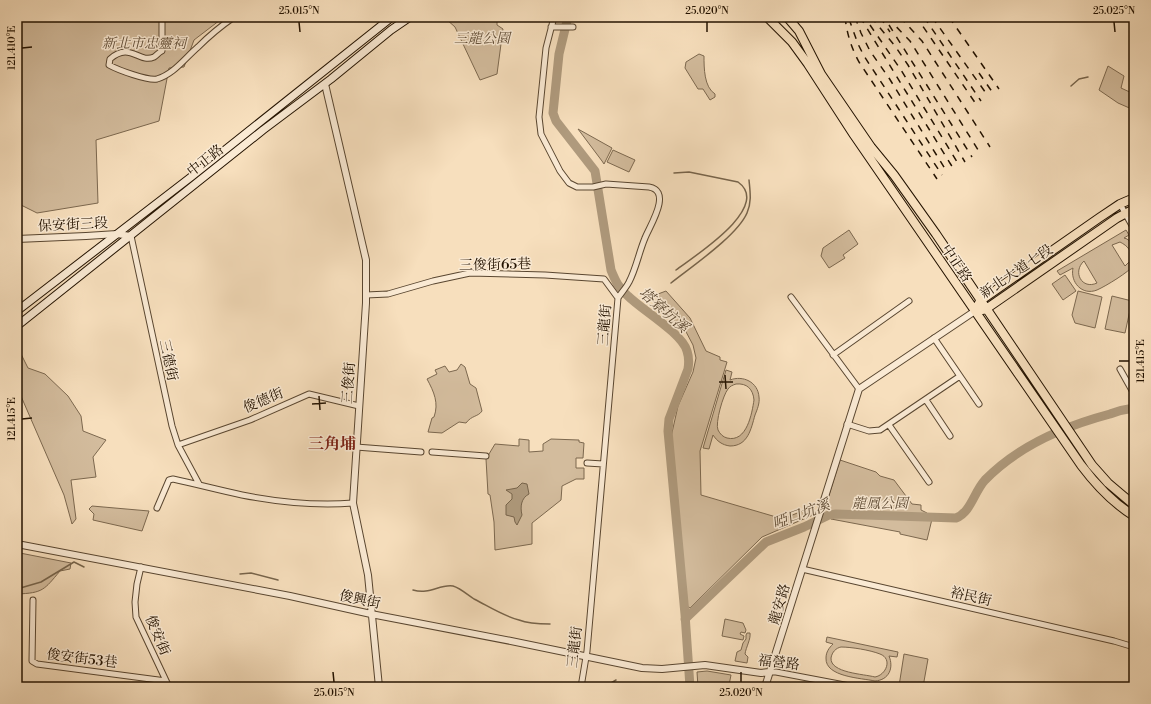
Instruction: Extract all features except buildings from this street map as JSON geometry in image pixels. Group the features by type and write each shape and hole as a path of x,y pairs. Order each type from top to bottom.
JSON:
{"main road":[{"name":"中正路","path":"17,311 191,177 392,17"},
{"name":"中正路","path":"17,326 263,130 325,84 391,30 410,17"},
{"name":"中正路","path":"767,17 797,48 854,135 1090,477 1108,496 1131,514"},
{"name":"中正路","path":"787,17 799,31 821,74 871,147 894,175 936,234 1074,438 1103,477 1134,505"},
{"path":"797,48 804,42"},
{"path":"321,72 325,84"},
{"name":"新北大道七段","path":"975,311 980,301 1120,204 1134,198"},
{"name":"新北大道七段","path":"975,311 986,309 1134,209"},
{"path":"1131,514 1134,505"}],"street":[{"path":"167,17 162,19 162,50 158,54 154,57 144,58 132,52 123,51 110,59 109,65 135,76 155,80 170,72 182,63 197,47 234,17"},
{"name":"三龍街","path":"554,17 546,48 539,117 541,134 566,180 571,185 577,187 593,187 606,184 653,188 657,191 659,196 658,210 655,218 646,236 629,282 619,296 587,656 581,687"},
{"path":"551,27 573,27"},
{"name":"三俊街","path":"325,84 366,260 366,295 353,503 368,575 379,687"},
{"path":"1120,204 1134,229"},
{"name":"保安街三段","path":"17,238 117,234 131,236"},
{"name":"三德街","path":"131,236 167,408 178,445 198,484"},
{"name":"三俊街65巷","path":"366,295 388,294 462,274 483,273 552,275 604,280 619,296"},
{"path":"791,297 859,389"},
{"path":"834,355 909,301"},
{"path":"960,376 876,432 863,430 847,424 859,389 975,311"},
{"path":"934,338 979,404"},
{"path":"1120,369 1134,394"},
{"name":"俊德街","path":"178,445 250,420 309,394 359,406"},
{"path":"926,400 950,436"},
{"name":"龍安路","path":"765,687 847,424"},
{"path":"889,424 930,482"},
{"path":"356,447 421,452"},
{"path":"432,452 486,456"},
{"path":"587,463 603,464"},
{"path":"157,508 169,480 198,484 242,495 278,500 330,505 353,503"},
{"name":"俊興街","path":"17,544 141,567 648,668 662,669 700,664"},
{"name":"俊安街","path":"141,567 135,602 136,617 169,687"},
{"name":"裕民街","path":"802,569 1114,641 1134,647"},
{"name":"俊安街53巷","path":"33,600 32,661 37,664 166,681"},
{"name":"福營路","path":"700,664 761,673 776,672 855,687"}],"green space":[{"name":"新北市忠靈祠","path":"17,17 224,17 194,40 184,67 169,68 159,121 96,140 98,203 37,213 17,203"},
{"name":"三龍公園","path":"453,17 497,17 497,25 503,29 497,74 480,80 455,27 446,19"},
{"path":"699,54 704,56 707,82 711,91 715,94 715,97 710,100 703,89 698,89 685,68 686,62"},
{"path":"1108,66 1124,76 1121,88 1134,94 1134,110 1118,103 1099,90"},
{"path":"578,129 612,148 604,164 602,161"},
{"path":"613,150 635,160 629,172 607,162"},
{"path":"849,230 858,244 843,255 845,258 829,268 821,256 823,248"},
{"path":"1126,230 1129,235 1124,238 1134,245 1134,265 1122,275 1097,290 1086,291 1078,286 1073,278 1073,268 1060,275 1057,271","holes":["1120,242 1127,247 1131,254 1131,260 1125,266 1112,245","1084,261 1097,283 1092,285 1087,284 1080,279 1080,265"]},
{"path":"1065,275 1076,291 1063,300 1052,284"},
{"path":"666,291 690,318 706,351 720,357 720,360 727,362 700,451 701,495 783,519 814,506 813,515 762,537 690,608 687,606 671,437 678,406 693,372 696,358 693,345 684,328 656,307 658,294"},
{"path":"1078,291 1102,297 1095,328 1075,323 1072,315"},
{"path":"1112,296 1132,301 1125,333 1105,329"},
{"path":"17,346 28,368 45,374 68,396 81,416 83,431 106,440 93,457 96,477 71,480 76,519 72,524 64,495 17,387"},
{"path":"461,364 465,367 470,384 476,388 482,411 466,423 459,422 442,433 428,432 432,418 434,417 436,402 434,393 427,379 437,374 435,370 445,366 449,372 457,370"},
{"path":"726,370 732,372 730,380 740,378 745,379 756,387 758,392 759,404 750,431 745,440 741,443 730,446 720,442 713,435 709,449 703,448","holes":["735,384 740,384 751,390 754,400 752,412 744,432 734,438 727,438 722,435 717,426 720,409 729,388"]},
{"path":"519,439 529,440 529,452 543,451 543,444 551,439 579,440 579,442 584,443 583,458 576,458 576,468 584,468 584,479 576,479 562,486 561,500 532,523 532,544 495,550 494,522 490,495 488,494 486,459 495,444 519,446"},
{"name":"龍鳳公園","path":"840,460 876,472 880,476 894,480 912,504 921,505 921,510 927,513 932,519 927,540 900,534 900,532 831,519 834,517 857,518 857,512 832,512 823,514"},
{"path":"92,506 149,511 142,531 93,520 94,514 89,509"},
{"path":"20,553 71,563 70,569 60,571 46,586 38,591 17,594 17,558"},
{"path":"725,619 743,623 746,630 745,633 741,632 740,634 744,636 743,640 722,636"},
{"path":"747,633 750,633 750,635 745,654 748,657 747,663 735,661 737,652 741,650"},
{"path":"827,637 898,652 897,657 889,656 891,665 887,676 875,681 845,676 831,669 827,664 826,656 828,650 833,644 826,642","holes":["841,647 866,650 884,656 887,663 885,670 879,676 875,677 848,672 836,667 832,663 831,658 834,651"]},
{"path":"904,654 928,659 923,687 899,686"},
{"path":"707,671 731,675 729,685 741,687 698,687 697,672"}],"shaded area":[{"path":"522,483 527,484 529,494 523,500 521,506 522,515 517,525 514,517 506,515 506,505 512,499 512,494 506,490 517,488"}],"waterway":[{"name":"塔寮坑溪","path":"568,17 559,54 553,113 556,121 595,171 611,270 614,277 622,290 634,302 670,329 678,337 684,344 688,356 688,369 669,419 668,431 685,614 690,687"},
{"path":"1071,86 1079,79 1088,77"},
{"path":"674,173 689,172 738,182 746,192 745,204 738,217 712,243 676,270"},
{"path":"671,283 713,251 742,222 750,205 749,180"},
{"name":"啞口坑溪","path":"685,619 766,542 829,515 836,514 956,518 969,507 985,480 998,468 1027,447 1059,431 1119,411 1134,408"},
{"path":"17,589 41,582 74,562 84,567"},
{"path":"240,574 251,573 278,580"},
{"path":"413,590 424,591 443,586 453,586 507,616 527,622 550,624"},
{"path":"609,687 611,683 616,680"}],"railway":[{"path":"845,17 850,40 859,62 937,179"},
{"path":"855,17 870,51 889,78 947,172"},
{"path":"860,17 953,168"},
{"path":"871,17 895,46 908,65 965,162"},
{"path":"880,17 890,32"},
{"path":"887,17 910,41 980,153"},
{"path":"900,17 922,41 990,147"},
{"path":"913,17 922,25 976,104"},
{"path":"924,17 981,101"},
{"path":"932,17 988,96"},
{"path":"949,17 999,89"},
{"path":"849,19 864,56 942,175"},
{"path":"870,25 901,70 959,165"},
{"path":"889,25 972,157"},
{"path":"979,73 993,93"}],"district":[{"name":"三角埔","path":"332,443"}]}
